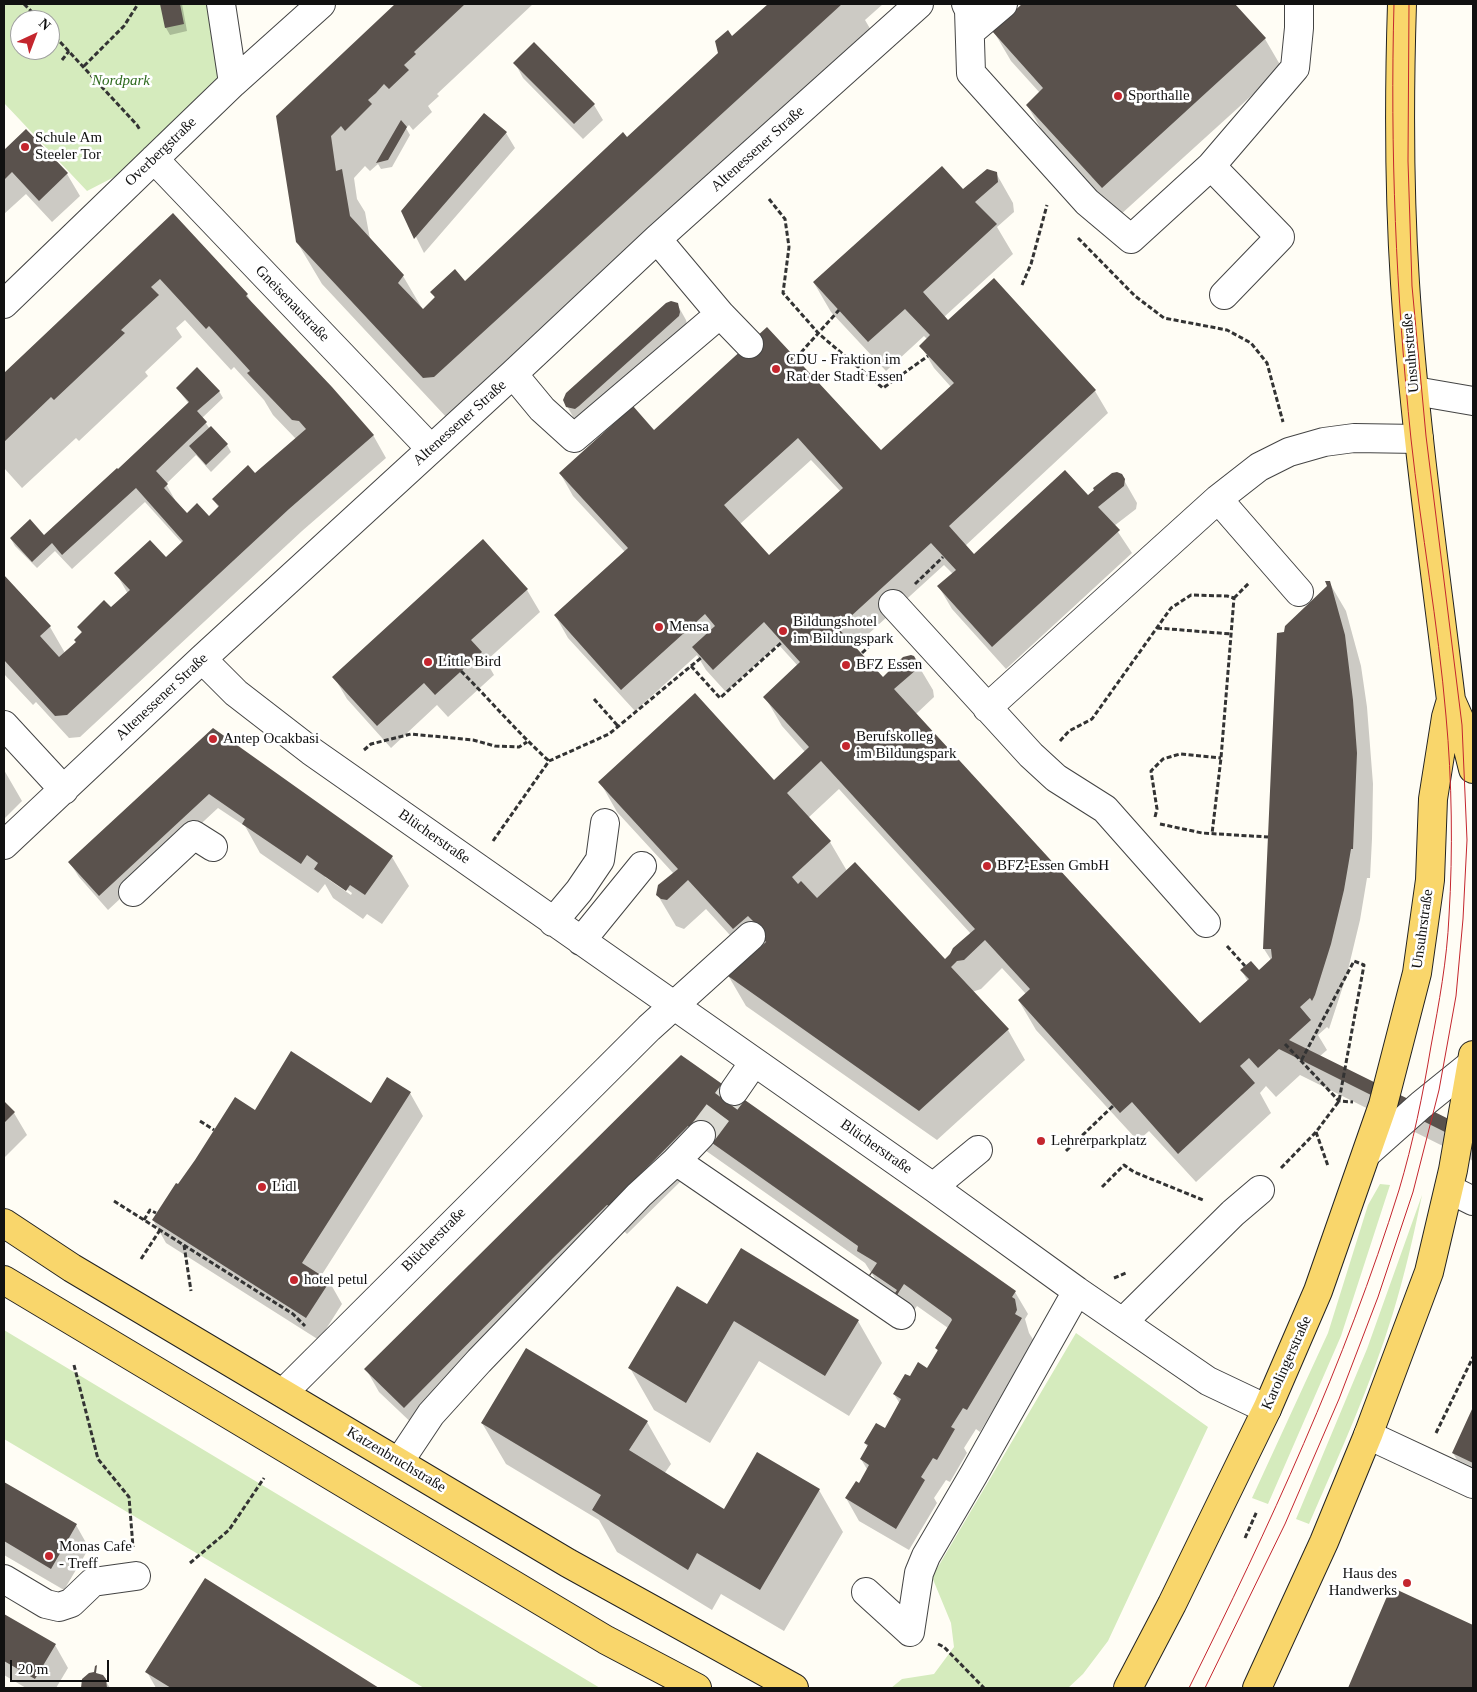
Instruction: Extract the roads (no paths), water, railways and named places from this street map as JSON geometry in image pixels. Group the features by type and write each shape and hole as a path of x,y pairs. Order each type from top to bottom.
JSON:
{"main road":[{"name":"Unsuhrstraße","path":"1402,4 1400,160 1405,284 1419,439 1451,700 1462,726 1473,769"},
{"name":"Unsuhrstraße","path":"1367,1153 1383,1105 1417,973 1430,880 1433,799 1446,717 1451,700"},
{"name":"Karolingerstraße","path":"1257,1688 1318,1558 1368,1434 1429,1272 1451,1180 1473,1061"},
{"name":"Karolingerstraße","path":"1128,1688 1172,1604 1267,1409 1318,1291 1367,1153"},
{"name":"Katzenbruchstraße","path":"4,1223 72,1268 568,1563 794,1688"},
{"path":"4,1280 606,1640 697,1688"}],"street":[{"path":"220,4 233,83"},
{"name":"Overbergstraße","path":"4,304 233,83 321,4"},
{"name":"Altenessener Straße","path":"4,845 202,659 657,240 919,4"},
{"path":"966,4 969,10 971,73 1087,202 1132,239 1211,166 1295,68 1299,4"},
{"path":"970,32 1003,4"},
{"name":"Gneisenaustraße","path":"154,159 431,449"},
{"path":"1211,166 1280,237 1224,295"},
{"path":"657,240 720,314 749,344"},
{"path":"513,374 542,409 574,438 720,314"},
{"path":"1415,391 1473,401"},
{"path":"987,708 1218,499 1259,467 1289,452 1324,442 1354,438 1419,439"},
{"path":"1218,499 1299,592"},
{"path":"893,604 1040,764 1056,778 1104,808 1206,924"},
{"name":"Blücherstraße","path":"202,659 236,693 311,751 553,922 1208,1381 1267,1409"},
{"path":"4,725 64,790"},
{"path":"553,922 579,891 600,860 605,823"},
{"path":"133,892 194,835 213,847"},
{"path":"581,941 642,866"},
{"path":"672,1005 751,936"},
{"name":"Blücherstraße","path":"283,1393 672,1005"},
{"name":"Karolingerstraße","path":"1367,1153 1473,1061"},
{"path":"734,1091 754,1062"},
{"path":"399,1462 430,1414 640,1195 701,1135"},
{"path":"1473,1144 1451,1180 1473,1201"},
{"path":"933,1187 978,1150"},
{"path":"676,1161 902,1315"},
{"path":"1123,1322 1260,1190"},
{"path":"866,1592 910,1632 919,1573 926,1556 1077,1291"},
{"path":"1368,1434 1473,1484"},
{"path":"4,1579 46,1604 59,1607 71,1603 93,1582 136,1576"}],"tunnel":[{"path":"701,1135 734,1091"}],"tram line":[{"path":"1189,1688 1248,1567 1304,1444 1355,1318 1378,1254 1399,1190 1413,1136 1425,1082 1445,965 1451,866 1450,766 1439,646 1411,439 1401,330 1395,222 1394,4"},
{"path":"1205,1688 1285,1524 1339,1399 1378,1297 1413,1192 1439,1090 1456,996 1463,919 1467,840 1462,725 1426,436 1412,286 1408,161 1409,4"}],"place":[{"name":"Sporthalle","path":"1118,96"},
{"name":"Schule Am Steeler Tor","path":"25,147"},
{"name":"CDU - Fraktion im Rat der Stadt Essen","path":"776,369"},
{"name":"Mensa","path":"659,627"},
{"name":"Bildungshotel im Bildungspark","path":"783,631"},
{"name":"Little Bird","path":"428,662"},
{"name":"BFZ Essen","path":"846,665"},
{"name":"Antep Ocakbasi","path":"213,739"},
{"name":"Berufskolleg im Bildungspark","path":"846,746"},
{"name":"BFZ-Essen GmbH","path":"987,866"},
{"name":"Lehrerparkplatz","path":"1041,1141"},
{"name":"Lidl","path":"262,1187"},
{"name":"hotel petul","path":"294,1280"},
{"name":"Monas Cafe - Treff","path":"49,1556"},
{"name":"Haus des Handwerks","path":"1407,1583"}],"park label":[{"name":"Nordpark","path":"121,81"}]}
